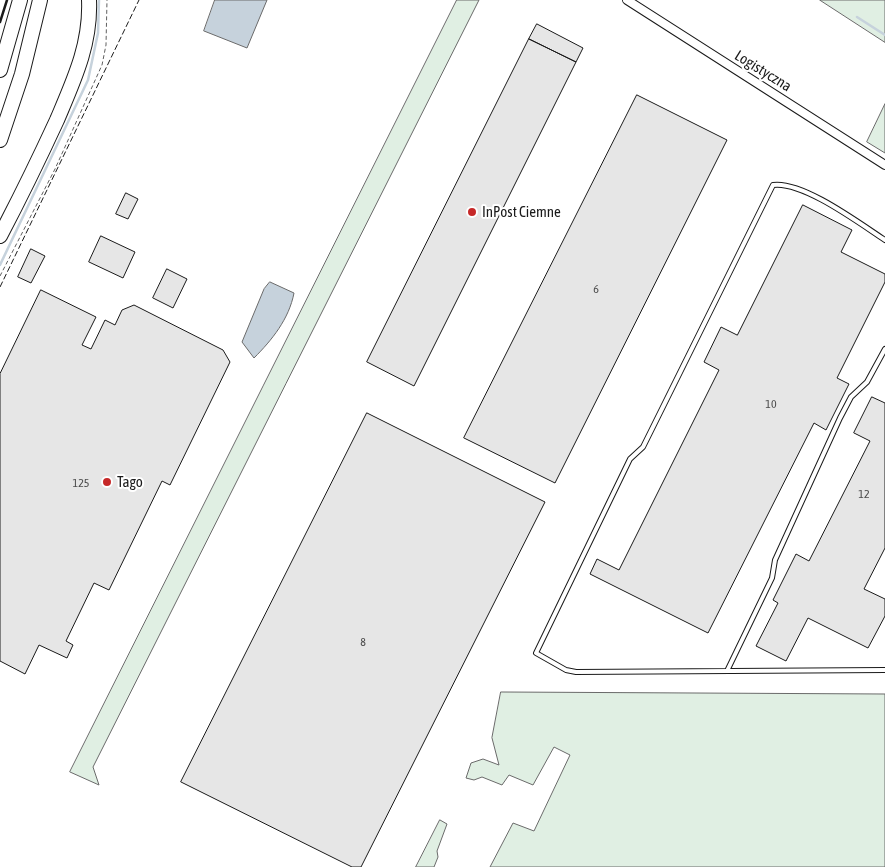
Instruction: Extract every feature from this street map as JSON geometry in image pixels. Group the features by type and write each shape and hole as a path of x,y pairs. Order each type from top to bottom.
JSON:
{"highway":[{"path":"0,70 20,0"},
{"path":"0,140 22,74 40,0"},
{"path":"0,236 44,148 81,66 87,43 89,0"}],"street":[{"name":"Logistyczna","path":"626,0 885,165"}],"lane":[{"path":"885,240 831,205 792,186 773,185 643,447 630,459 536,649 538,656 566,670 576,672 885,670"},
{"path":"726,671 772,578 775,560 844,411 851,397 867,382 885,349"}],"path":[{"path":"0,276 55,169 102,64 106,45 107,0"}],"green space":[{"path":"457,0 479,0 93,767 99,785 70,772"},
{"path":"820,0 885,0 885,42"},
{"path":"885,104 885,153 867,142"},
{"path":"501,692 885,694 885,867 490,867 513,823 534,831 570,755 554,747 533,785 509,775 502,785 482,777 474,780 466,778 471,763 483,759 499,765 492,738"},
{"path":"440,820 447,824 437,851 438,857 434,867 416,867"}],"shaded area":[{"path":"215,0 267,0 247,48 204,31"},
{"path":"270,282 294,293 292,303 279,328 254,358 242,342 264,289"}],"building":[{"path":"537,24 583,48 576,62 529,39"},
{"name":"InPost Ciemne","path":"529,39 576,62 414,386 367,362"},
{"path":"637,95 727,140 555,483 464,438"},
{"path":"126,193 138,199 128,219 116,214"},
{"path":"803,205 852,230 841,252 885,274 885,282 837,378 849,384 826,430 814,423 708,633 590,574 597,559 619,570 719,370 704,362 721,327 737,335"},
{"path":"101,236 135,252 123,278 89,262"},
{"path":"31,249 45,256 31,283 18,277"},
{"path":"167,269 187,279 173,308 153,298"},
{"path":"41,290 96,317 82,345 91,349 105,320 115,325 122,310 134,305 223,350 230,362 170,485 162,481 109,590 94,583 66,641 73,645 67,658 39,645 25,674 0,661 0,374"},
{"path":"872,397 885,403 885,548 864,589 885,599 885,616 868,648 808,618 786,661 756,646 778,603 773,600 796,554 809,561 870,441 854,433"},
{"path":"367,413 545,502 361,867 352,867 181,782"}],"waterway":[{"path":"0,265 88,80 98,33 99,0"},
{"path":"857,17 885,35"}],"fence":[{"path":"0,287 139,0"}],"wall":[{"path":"0,22 7,0"}],"place":[{"name":"InPost Ciemne","path":"472,212"},
{"name":"Tago","path":"107,482"}]}
